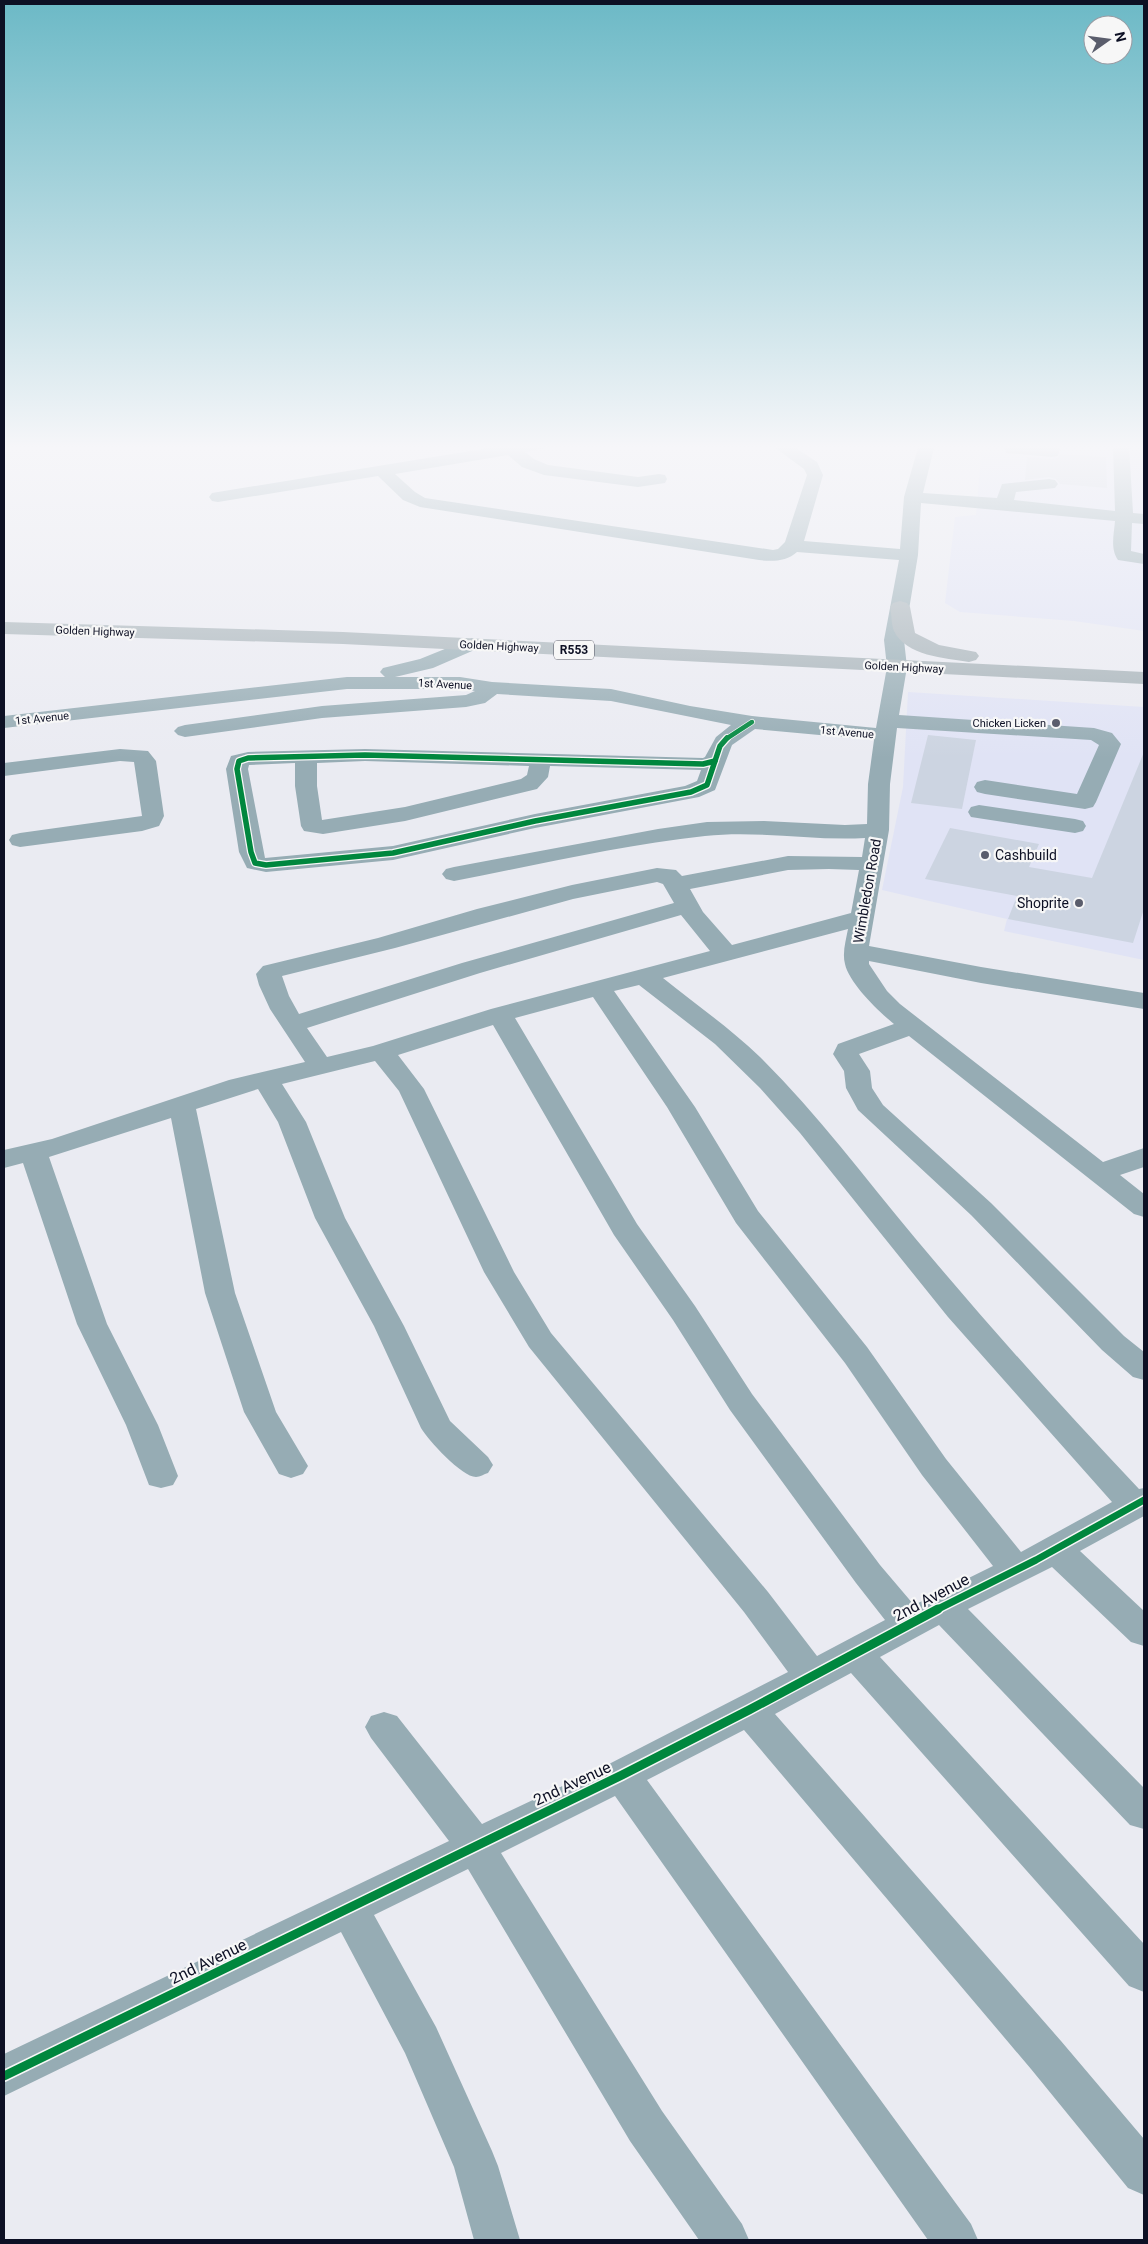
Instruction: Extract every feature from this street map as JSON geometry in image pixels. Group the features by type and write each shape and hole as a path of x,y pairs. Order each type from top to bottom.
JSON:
{"main road":[{"path":"900,607 904,631 908,638 928,648 974,657"},
{"name":"Golden Highway","path":"4,620 450,634 896,660 1144,678"},
{"name":"Golden Highway","path":"4,628 343,638 896,660 974,657 1144,667"}],"street":[{"path":"722,549 756,554 784,554 789,549"},
{"path":"824,549 908,556"},
{"name":"Wimbledon Road","path":"909,549 894,640 896,660 880,784 878,830 861,918 857,964 866,982 884,1002 912,1026 1144,1208"},
{"path":"1124,549 1122,552 1124,556 1144,559"},
{"path":"347,683 426,664 472,644"},
{"name":"1st Avenue","path":"4,722 347,683 460,684 492,688 611,695 752,722 1094,734 1104,738 1110,744 1086,802"},
{"path":"185,731 322,712 466,701 478,699 492,688"},
{"path":"715,761 703,764 675,765 366,755 306,756 253,757 238,761 237,769 251,852 255,863 285,864 393,853 535,821 691,792 708,786 715,761 718,749 723,739 752,722"},
{"path":"4,769 120,755 140,756 145,761 152,816 150,820 142,824 20,840"},
{"path":"306,756 306,786 311,822 312,826 323,828 405,814 529,784 538,778 540,773 538,760"},
{"path":"985,787 1086,802 1066,846"},
{"path":"979,812 1075,826"},
{"path":"454,874 658,836 707,829 764,828 845,832 878,830"},
{"path":"676,884 788,863 871,864"},
{"path":"321,1067 293,1024 272,986 269,974 272,971 386,944 486,914 572,892 657,875 668,875 676,884 693,915 727,955"},
{"path":"293,1024 480,965 688,906"},
{"path":"4,1159 33,1152 239,1086 381,1052 500,1014 861,918"},
{"path":"857,952 981,975 1144,1001"},
{"path":"644,976 720,1034 751,1063 834,1156 902,1242 1089,1457 1140,1503"},
{"path":"598,988 681,1107 746,1216 856,1355 934,1468 1016,1569"},
{"path":"500,1014 624,1228 684,1313 741,1402 868,1574 909,1625"},
{"path":"912,1026 847,1050 846,1054 857,1071 859,1088 872,1110 981,1209 1113,1343 1144,1369"},
{"path":"381,1052 410,1089 454,1174 500,1272 540,1340 756,1602 812,1677"},
{"path":"266,1080 292,1122 330,1218 389,1326 437,1428 476,1465"},
{"path":"182,1105 220,1292 260,1412 291,1466"},
{"path":"33,1152 92,1324 142,1425 161,1476"},
{"path":"1099,1173 1144,1157"},
{"name":"2nd Avenue","path":"4,2076 622,1775 812,1677 1140,1503"},
{"path":"1055,1549 1144,1632"},
{"path":"943,1606 1144,1813"},
{"path":"855,1653 1144,1973"},
{"path":"749,1710 1046,2055 1144,2173"},
{"path":"384,1727 475,1845 646,2126 726,2240"},
{"path":"622,1775 955,2240"},
{"path":"349,1908 421,2042 476,2166 497,2240"}],"shaded area":[{"path":"951,549 1144,549 1144,631 1074,621 960,612 945,603"},
{"path":"908,692 1144,707 1144,960 1004,931 1007,919 882,890 903,787"}],"building":[{"path":"928,735 976,740 962,809 911,803"},
{"path":"1144,752 1144,909 1133,943 1008,919 1017,896 925,879 950,828 1039,844 1029,867 1092,878"}],"cycle path":[{"path":"715,761 707,785 691,792 535,821 393,853 266,865 255,863 251,852 237,769 239,761 248,758 365,755 703,764 715,761 720,746 724,741 738,729 752,722"},
{"path":"4,2076 622,1775 749,1710 943,1606 1036,1560 1144,1500"}],"place":[{"name":"Chicken Licken","path":"1056,723"},
{"name":"Cashbuild","path":"985,855"},
{"name":"Shoprite","path":"1079,903"}]}
